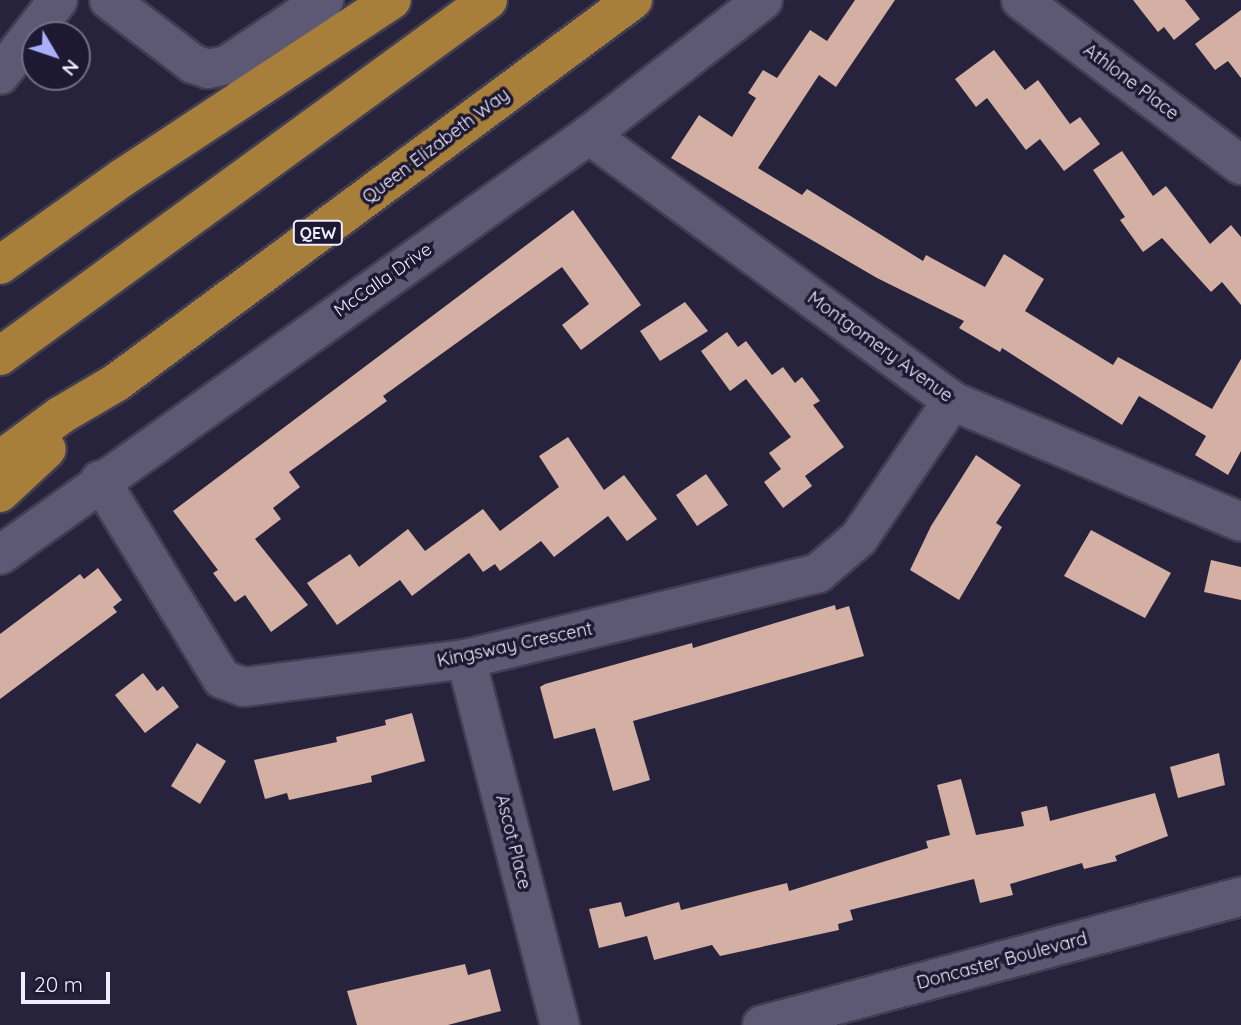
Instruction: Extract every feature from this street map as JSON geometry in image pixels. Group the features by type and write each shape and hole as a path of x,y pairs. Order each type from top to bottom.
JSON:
{"highway":[{"path":"0,265 122,178 392,0"},
{"path":"0,356 488,0"},
{"name":"Queen Elizabeth Way","path":"0,460 61,415 117,383 633,0"},
{"path":"0,493 117,383"}],"street":[{"path":"0,75 58,0"},
{"path":"110,0 193,64 208,69 227,65 324,0"},
{"name":"McCalla Drive","path":"0,555 100,480 589,135 763,0"},
{"name":"Athlone Place","path":"1021,0 1241,165"},
{"name":"Montgomery Avenue","path":"589,135 952,401 1241,522"},
{"name":"Kingsway Crescent","path":"100,480 222,679 244,687 466,659 818,573 859,538 952,401"},
{"name":"Ascot Place","path":"466,659 560,1025"},
{"name":"Doncaster Boulevard","path":"762,1025 1241,897"}],"building":[{"path":"855,0 895,0 836,87 819,75 758,168 802,195 807,189 923,261 926,255 985,287 1004,254 1044,279 1025,311 1113,365 1118,357 1212,409 1241,359 1241,451 1228,475 1195,455 1206,436 1139,396 1122,425 1002,348 1000,352 959,328 964,321 877,278 671,158 699,115 732,137 756,98 748,93 763,70 777,78 810,30 827,41"},
{"path":"1133,0 1185,0 1200,19 1174,40 1164,27 1158,32"},
{"path":"1241,10 1241,78 1228,61 1215,70 1195,44"},
{"path":"994,50 1025,90 1038,80 1070,124 1080,117 1100,144 1064,171 1040,139 1026,150 987,98 976,107 955,79"},
{"path":"1122,151 1153,196 1166,186 1210,244 1231,225 1241,237 1241,305 1222,282 1211,292 1162,238 1143,252 1120,220 1125,217 1093,170"},
{"path":"573,210 641,305 581,350 562,325 589,304 562,267 383,396 387,401 289,472 300,487 273,508 281,519 255,539 308,605 271,632 245,595 235,602 213,573 218,570 173,511"},
{"path":"685,302 708,331 660,361 640,331"},
{"path":"727,332 738,347 746,341 772,375 783,367 795,383 802,377 820,401 813,405 844,447 805,476 812,486 783,508 764,482 781,469 769,453 791,437 746,379 730,391 701,351"},
{"path":"568,437 604,490 624,475 657,519 627,541 608,516 554,557 541,541 500,571 495,564 483,572 469,553 412,596 400,580 337,625 307,583 350,554 359,567 408,529 425,551 483,509 500,531 559,487 539,456"},
{"path":"976,455 1021,485 996,523 1002,527 959,600 910,570 931,526"},
{"path":"706,474 728,505 697,526 676,495"},
{"path":"1091,530 1171,573 1145,618 1064,576"},
{"path":"1211,560 1241,567 1241,600 1204,592"},
{"path":"98,568 122,600 113,607 117,612 0,699 0,634 80,574 84,579"},
{"path":"835,605 836,610 849,606 864,656 633,721 650,780 613,791 595,728 554,739 540,687 545,684 692,643 693,648"},
{"path":"143,673 157,691 163,686 179,707 145,733 115,695"},
{"path":"412,713 425,761 371,776 372,782 289,800 287,793 265,799 254,760 337,742 336,737 386,725 385,720"},
{"path":"197,743 226,761 200,804 171,786"},
{"path":"1219,753 1225,785 1178,798 1170,767"},
{"path":"961,779 976,835 1024,826 1021,812 1047,806 1050,821 1155,793 1168,836 1115,856 1117,861 1084,869 1082,863 1010,884 1013,895 980,903 974,879 850,910 853,920 838,924 839,930 720,956 712,945 654,960 647,936 599,948 589,909 621,902 625,917 679,902 681,910 787,883 789,891 928,848 926,841 950,835 937,785"},
{"path":"465,964 468,975 490,969 501,1011 448,1025 357,1025 347,991"}]}
